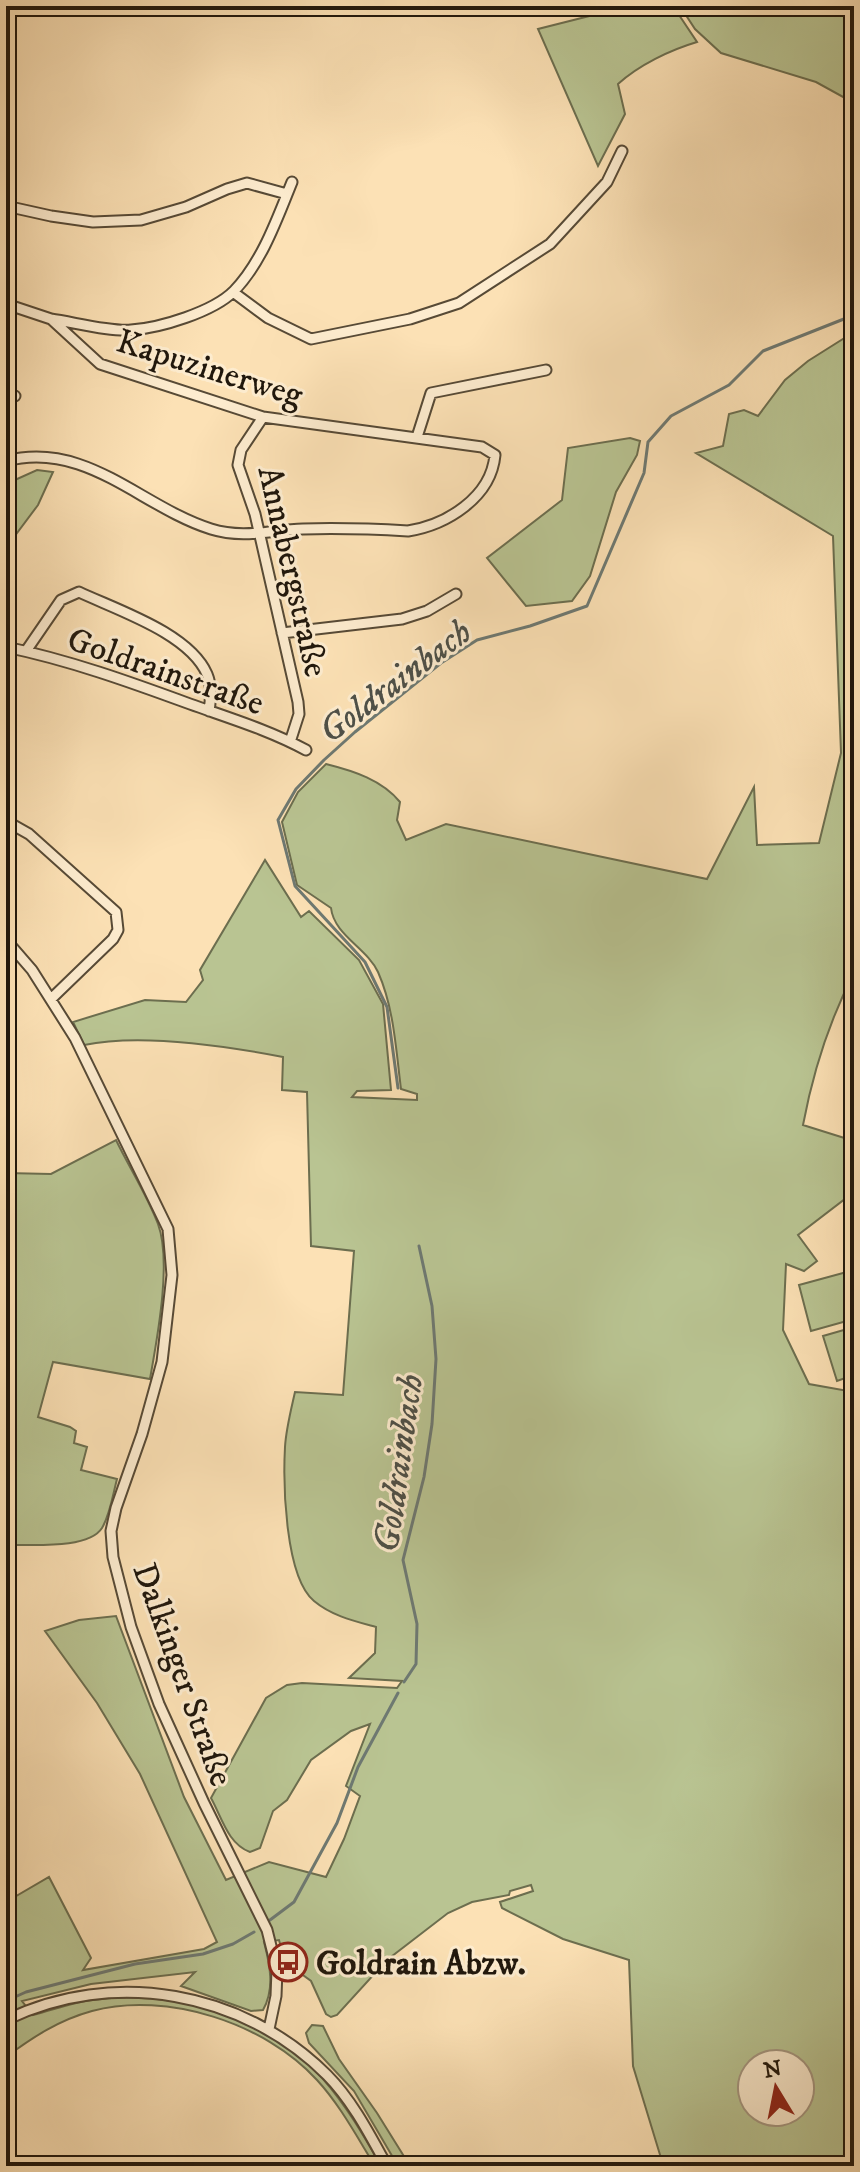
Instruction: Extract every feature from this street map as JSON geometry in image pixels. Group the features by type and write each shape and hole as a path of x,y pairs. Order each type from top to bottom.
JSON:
{"street":[{"path":"233,292 268,318 311,339 410,319 459,303 550,244 607,182 622,151"},
{"path":"51,319 129,331 200,312 233,292 271,232 292,182"},
{"path":"6,206 93,222 141,220 186,207 247,183 287,194"},
{"name":"Kapuzinerweg","path":"6,304 51,319 100,364 263,417 482,447 495,455 482,488 468,503 448,519 424,528 408,531 298,529 260,534"},
{"path":"417,437 431,393 546,370"},
{"name":"Annabergstraße","path":"263,417 241,450 238,465 260,534 298,702 299,714 290,742"},
{"path":"6,461 38,457 65,459 90,467 212,530 245,536 260,534"},
{"path":"26,651 61,600 79,592 153,626 191,653 209,677 209,711"},
{"path":"282,633 402,619 427,611 456,594"},
{"name":"Goldrainstraße","path":"6,647 83,667 209,711 306,750"},
{"path":"6,821 29,834 116,912 118,930 113,939 52,998"},
{"name":"Dalkinger Straße","path":"6,940 52,998 75,1038 168,1229 172,1275 162,1362 142,1434 116,1508 111,1531 113,1557 131,1627 159,1704 267,1930 277,1970 276,1996 269,2029"},
{"path":"6,1101 9,1116 6,1117"},
{"path":"6,2020 87,1995 123,1991 172,1995 215,2005 269,2029 296,2047 329,2077 355,2111 387,2166"}],"green space":[{"path":"629,6 673,6 697,42 655,59 618,84 625,114 598,166 538,29"},
{"path":"680,6 854,6 854,103 816,82 721,53 695,29"},
{"path":"854,332 854,973 823,1047 803,1125 854,1141 854,1210 845,1199 798,1235 817,1261 804,1271 786,1264 783,1330 809,1384 854,1392 854,2166 567,2166 661,2158 633,2066 629,1960 563,1939 502,1908 500,1902 533,1891 531,1885 510,1891 509,1895 472,1902 448,1913 387,1960 337,2015 331,2017 326,2014 311,1981 285,1962 279,1940 264,1942 270,1985 263,2010 251,2011 181,1986 195,1972 91,1984 22,2001 33,2015 93,2000 156,1999 218,2012 247,2023 300,2057 323,2079 347,2110 381,2166 375,2166 333,2100 295,2060 270,2042 213,2017 151,2005 92,2011 47,2030 6,2057 6,1902 49,1877 91,1958 83,1970 204,1949 217,1942 140,1774 97,1703 45,1631 79,1620 116,1616 184,1797 226,1880 269,1862 326,1877 360,1796 346,1786 370,1724 351,1731 311,1760 287,1800 273,1811 260,1848 250,1852 236,1843 226,1830 211,1798 266,1698 287,1685 302,1683 397,1688 402,1681 349,1678 375,1653 376,1627 336,1614 314,1601 304,1589 297,1572 288,1529 285,1447 295,1392 343,1395 354,1251 311,1246 307,1092 282,1090 283,1057 210,1045 157,1041 131,1040 84,1045 73,1022 145,1000 186,1002 203,980 200,970 265,860 301,917 309,911 359,960 383,1004 391,1090 357,1091 352,1097 417,1100 417,1094 401,1089 391,1015 373,963 344,934 333,918 331,908 297,885 282,822 298,792 326,764 367,777 393,794 400,802 397,820 406,840 446,824 707,879 754,787 757,845 819,843 841,753 833,536 696,453 723,446 729,414 744,410 758,416 785,380 808,361"},
{"path":"630,438 640,441 637,455 616,492 590,576 572,601 526,606 487,558 562,500 568,448"},
{"path":"37,470 53,472 38,505 14,537 6,525 6,484"},
{"path":"116,1140 154,1213 162,1240 162,1301 150,1379 53,1362 38,1417 76,1431 74,1443 87,1447 81,1470 117,1479 111,1504 102,1528 84,1540 6,1545 6,1173 51,1174"},
{"path":"854,1270 854,1319 811,1331 799,1285"},
{"path":"854,1327 854,1375 837,1381 823,1336"},
{"path":"312,2025 323,2026 339,2059 410,2166 398,2166 354,2091 309,2043 306,2033"}],"waterway":[{"name":"Goldrainbach","path":"398,1088 387,1007 365,962 295,886 278,820 296,789 355,732 441,663 477,640 587,606 644,473 648,442 671,416 729,385 763,351 854,315"},
{"name":"Goldrainbach","path":"404,1682 416,1664 417,1624 403,1560 424,1477 432,1424 436,1359 432,1306 419,1246"},
{"name":"Goldrainbach","path":"270,1920 294,1902 337,1823 358,1767 398,1693"},
{"name":"Goldrainbach","path":"6,2001 26,1992 135,1964 203,1954 233,1944 254,1932"}],"place":[{"name":"Goldrain Abzw.","path":"288,1962"}]}
